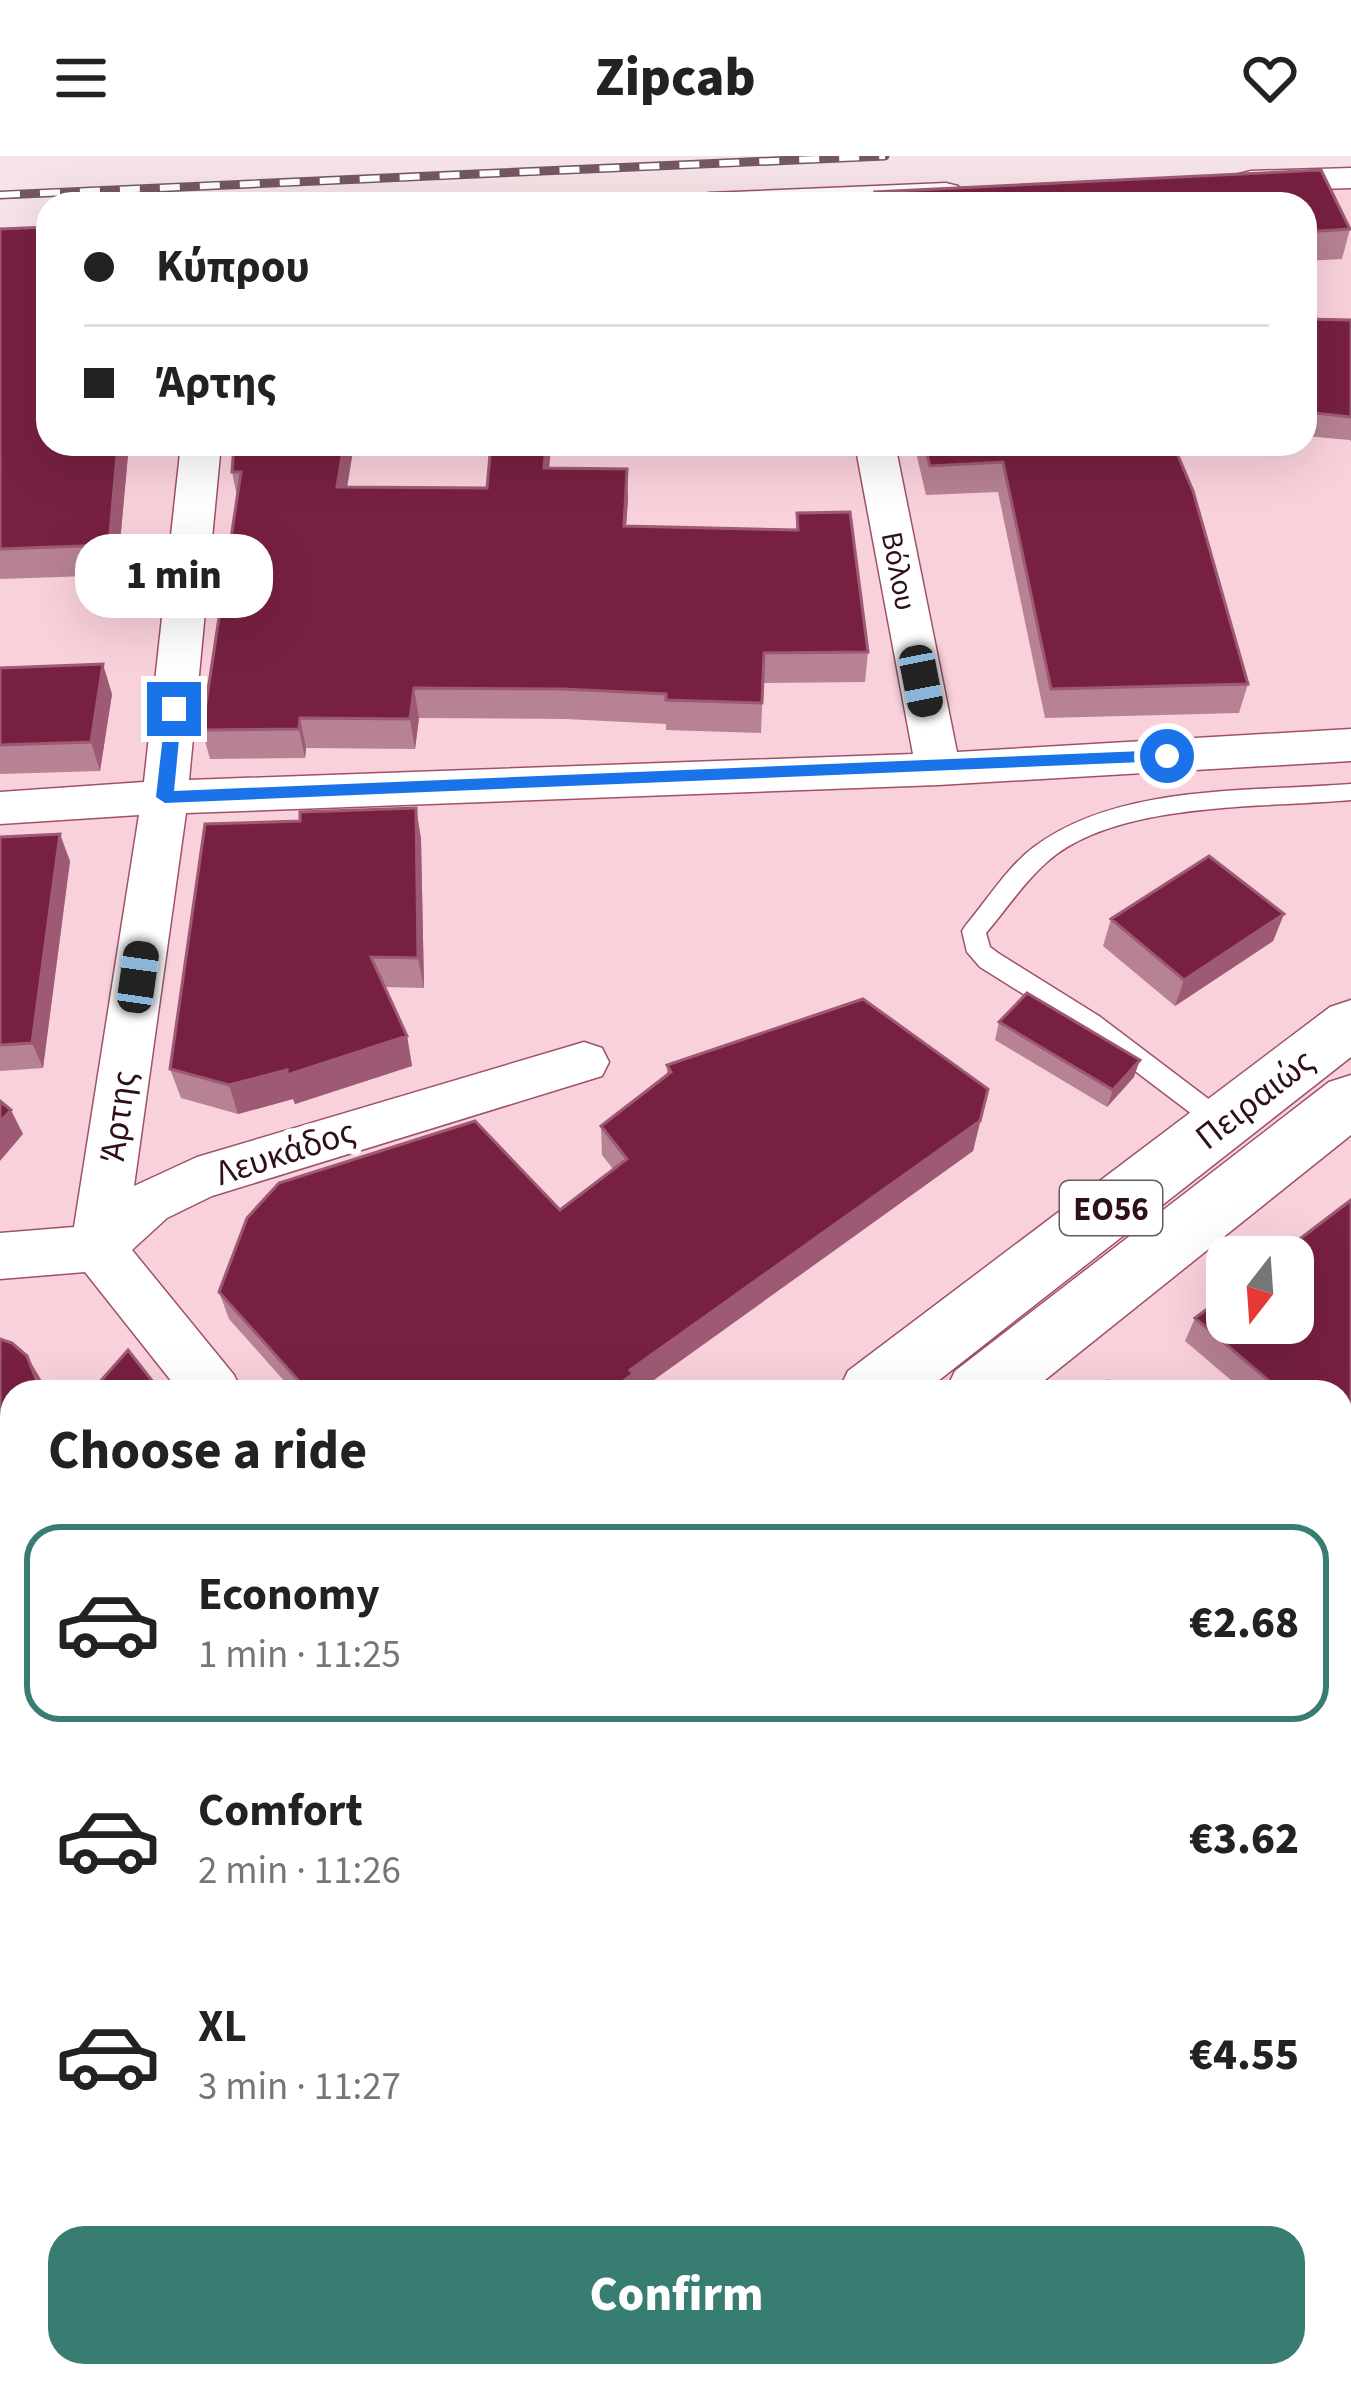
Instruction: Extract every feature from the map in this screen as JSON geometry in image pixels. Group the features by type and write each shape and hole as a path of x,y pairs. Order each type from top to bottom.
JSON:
{"main road":[{"name":"Πειραιώς","path":"888,1380 1351,1024"},
{"name":"Πειραιώς","path":"995,1380 1351,1100"}],"street":[{"path":"1215,182 1351,178"},
{"path":"972,192 988,191"},
{"name":"Άρτης","path":"98,1249 165,797 200,456"},
{"name":"Βόλου","path":"877,456 938,769"},
{"path":"0,808 165,797 938,769 1351,746"},
{"name":"Λευκάδος","path":"98,1249 148,1203 197,1179 584,1062"},
{"path":"0,1256 98,1249 204,1380"}],"lane":[{"path":"1222,1123 1090,1023 989,960 979,952 974,931 1039,855 1094,822 1150,809 1351,792"}],"shaded area":[{"path":"1351,178 1351,1380 0,1380 0,233 36,391 36,456 1317,456 1317,192 979,192"}],"building":[{"path":"1321,170 1350,229 1317,231 1317,192 875,192"},
{"path":"36,228 36,456 117,456 109,545 0,549 0,229"},
{"path":"1317,319 1351,320 1351,417 1317,413"},
{"path":"233,456 342,456 337,487 487,488 490,456 545,456 544,468 627,469 624,526 798,530 797,513 850,512 868,652 764,653 762,703 666,700 666,694 563,689 414,688 410,719 300,718 299,729 202,730 241,472 232,472"},
{"path":"927,456 1178,456 1193,491 1248,684 1051,689 1003,462 930,466"},
{"path":"103,664 91,742 0,745 0,668"},
{"path":"416,808 418,958 371,957 407,1036 287,1075 287,1070 229,1085 170,1069 205,824 300,821 300,812"},
{"path":"60,834 32,1043 0,1045 0,837"},
{"path":"1209,856 1284,914 1184,980 1111,919"},
{"path":"1027,993 1140,1060 1113,1090 999,1022"},
{"path":"863,999 988,1089 980,1121 630,1370 633,1374 625,1380 298,1380 219,1292 247,1218 279,1183 475,1121 560,1210 627,1159 601,1126 671,1072 667,1065"},
{"path":"0,1101 11,1110 0,1122"},
{"path":"1351,1200 1351,1380 1268,1380 1226,1344 1314,1344 1314,1236 1304,1236"},
{"path":"1206,1310 1206,1327 1195,1318"},
{"path":"0,1339 27,1356 36,1380 0,1380"},
{"path":"128,1350 152,1380 102,1380"}],"railway":[{"path":"68,192 885,156"},
{"path":"0,195 36,193"}],"route":[{"path":"174,709 165,797 938,769 1167,756"}]}
